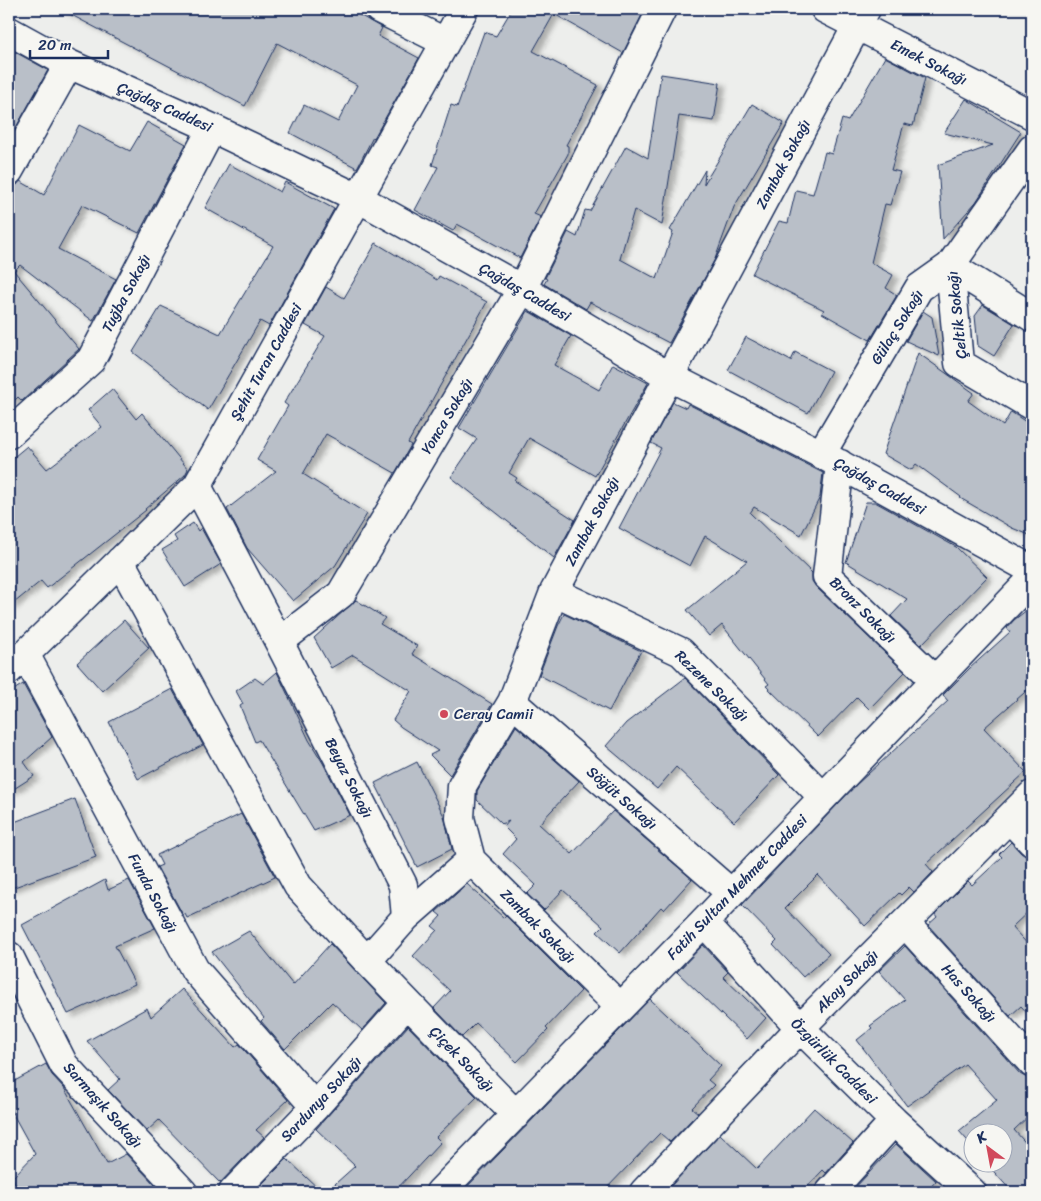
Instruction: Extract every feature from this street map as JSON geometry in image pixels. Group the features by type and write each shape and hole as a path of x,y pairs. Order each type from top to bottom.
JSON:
{"street":[{"path":"379,9 445,42"},
{"name":"Şehit Turan Caddesi","path":"17,662 197,486 464,9"},
{"name":"Yonca Sokağı","path":"279,642 341,594 522,289 662,9"},
{"name":"Emek Sokağı","path":"825,9 861,16 1032,115"},
{"name":"Zambak Sokağı","path":"620,1007 471,860 460,818 462,786 512,702 554,592 861,16"},
{"name":"Çağdaş Caddesi","path":"9,31 69,64 212,128 358,198 522,289 670,377 830,459 1032,570"},
{"path":"9,171 69,64"},
{"name":"Tuğba Sokağı","path":"9,434 91,360 212,128"},
{"name":"Çeltik Sokağı","path":"1032,150 950,266 959,363 1032,406"},
{"path":"950,266 1032,317"},
{"name":"Gülaç Sokağı","path":"830,459 919,288 950,266"},
{"name":"Bronz Sokağı","path":"830,459 827,576 936,680"},
{"path":"197,486 279,642"},
{"name":"Çiçek Sokağı","path":"120,562 298,886 367,961 516,1115"},
{"name":"Fatih Sultan Mehmet Caddesi","path":"440,1192 704,922 1032,580"},
{"name":"Rezene Sokağı","path":"554,592 681,652 823,797"},
{"name":"Beyaz Sokağı","path":"279,642 403,884 406,917"},
{"name":"Funda Sokağı","path":"17,662 195,970 315,1107"},
{"name":"Söğüt Sokağı","path":"512,702 731,893"},
{"name":"Akay Sokağı","path":"644,1192 800,1028 1032,795"},
{"path":"1009,818 1032,842"},
{"path":"367,961 406,917 471,860"},
{"name":"Özgürlük Caddesi","path":"704,922 800,1028 894,1121 972,1192"},
{"name":"Has Sokağı","path":"905,923 1032,1063"},
{"name":"Sarmaşık Sokağı","path":"9,956 64,1065 183,1192"},
{"name":"Sardunya Sokağı","path":"233,1192 315,1107 407,1003"},
{"path":"830,1192 894,1121"}],"building":[{"path":"60,9 349,9 382,28 378,36 419,58 357,168 290,133 304,105 338,122 357,85 277,43 245,106"},
{"path":"512,9 645,9 623,53 554,14 533,51 598,85 566,145 568,146 568,154 534,214 541,217 520,258 457,224 453,231 415,210 438,167 432,165 451,105 457,107 484,32 496,36"},
{"path":"15,52 48,70 9,140 9,63"},
{"path":"885,57 925,78 913,126 904,124 891,170 900,172 890,205 885,204 871,263 893,275 886,288 897,295 870,340 822,313 824,310 752,274 779,221 788,223 796,190 813,194 825,152 832,154 842,119 848,121"},
{"path":"661,74 720,83 714,121 679,116 662,225 634,210 620,259 657,279 673,232 670,230 705,170 704,184 752,104 784,123 734,207 715,259 669,343 590,302 586,309 544,284 547,279 545,278 568,232 577,237 585,210 590,211 626,146 648,158"},
{"path":"966,99 1021,132 976,202 943,239 938,165 993,145 944,133"},
{"path":"147,122 186,144 139,233 82,205 58,249 116,279 93,321 20,265 14,271 79,349 22,401 18,397 9,406 9,187 17,185 20,181 44,195 79,125 130,151"},
{"path":"229,164 280,192 285,182 334,209 269,326 260,321 208,410 133,352 161,306 220,334 273,246 205,208"},
{"path":"376,243 437,280 439,276 487,302 408,443 411,445 395,473 326,434 303,474 367,514 335,566 293,601 247,548 227,509 276,471 257,460 288,406 284,403 325,336 305,325 326,287 344,298"},
{"path":"983,305 1014,324 994,356 978,346 975,316"},
{"path":"528,311 571,336 554,365 599,390 613,364 648,383 595,476 529,438 509,473 517,478 515,481 575,520 554,558 451,477 477,439 459,428"},
{"path":"923,311 932,317 939,356 906,341"},
{"path":"746,337 791,361 795,352 831,371 808,413 728,370"},
{"path":"918,353 974,393 968,401 1003,426 1011,412 1032,426 1032,536 1012,528 960,498 916,464 911,470 883,454"},
{"path":"112,389 136,419 142,413 188,469 185,475 146,510 47,588 41,581 9,607 9,461 27,446 47,469 102,427 88,410"},
{"path":"673,402 686,408 688,404 823,473 820,497 801,535 754,507 750,513 812,573 812,581 816,587 905,672 869,709 857,697 818,737 766,686 769,684 722,625 709,636 687,610 747,561 705,536 690,566 619,528 661,448 651,443"},
{"path":"866,502 875,502 956,547 987,577 921,645 891,616 907,599 846,562"},
{"path":"193,523 198,531 201,528 221,564 185,587 162,550 177,541 174,536"},
{"path":"356,600 385,618 380,624 417,646 412,654 492,704 450,775 430,755 438,751 393,720 411,691 353,655 331,668 314,638"},
{"path":"1032,606 1032,686 984,728 1026,772 926,864 933,872 914,892 909,887 901,895 899,893 865,926 818,875 785,908 829,954 803,977 773,945 777,941 742,905 857,784 948,701 943,695 1010,632 1007,628 1014,620"},
{"path":"564,614 641,651 609,711 539,675"},
{"path":"124,620 149,648 102,691 77,663"},
{"path":"277,672 309,740 350,815 314,831 259,740 255,742 240,706 243,704 236,691 255,678 263,684"},
{"path":"685,678 779,775 734,822 676,767 657,789 606,746 626,723"},
{"path":"23,684 52,737 24,762 34,776 9,792 9,693"},
{"path":"172,689 203,745 138,779 109,722"},
{"path":"516,726 579,781 539,824 572,854 613,811 692,879 664,910 661,907 620,953 597,932 603,926 563,890 544,910 527,894 536,885 503,854 516,839 504,827 509,821 502,824 477,800 477,791"},
{"path":"417,762 444,816 452,849 417,867 375,783"},
{"path":"75,799 96,857 9,889 9,824"},
{"path":"241,814 275,877 187,918 185,914 183,915 157,867 162,865 157,855"},
{"path":"1011,842 1021,853 1027,857 1032,857 1032,908 1012,927 1032,949 1032,1018 1021,1006 1010,1016 928,925 937,917 935,914 968,881 972,885 1002,857 999,854"},
{"path":"105,880 108,890 129,880 155,928 115,946 135,984 68,1014 22,925"},
{"path":"467,884 504,918 506,916 581,991 546,1028 548,1030 517,1062 476,1023 462,1037 434,1008 450,991 413,956 437,930 432,926 441,916 436,912"},
{"path":"249,931 293,985 330,944 386,1003 362,1030 332,1002 285,1049 261,1021 264,1018 212,952"},
{"path":"703,945 728,972 723,977 766,1018 747,1039 677,972"},
{"path":"905,946 1020,1074 1027,1078 1032,1078 1032,1113 1014,1130 1014,1124 968,1124 997,1100 965,1064 907,1106 857,1040 872,1028 870,1026 905,1000 879,971"},
{"path":"182,989 235,1047 239,1044 288,1100 256,1130 264,1137 220,1183 159,1120 147,1131 108,1090 120,1079 87,1041 147,1008 151,1017"},
{"path":"650,999 721,1066 708,1080 714,1085 692,1108 698,1113 670,1142 660,1133 603,1192 462,1192"},
{"path":"408,1026 477,1097 436,1137 441,1142 394,1192 326,1192 355,1166 316,1129"},
{"path":"46,1064 52,1075 64,1088 107,1164 126,1154 155,1185 147,1192 18,1192 13,1177 35,1154 9,1107 9,1084"},
{"path":"814,1108 853,1143 826,1173 823,1170 802,1192 665,1192 720,1134 757,1169"},
{"path":"964,1127 964,1137 959,1131"},
{"path":"1014,1130 1032,1150 1032,1182 1021,1192 1012,1192 996,1174 1014,1174"},
{"path":"896,1144 936,1181 926,1192 855,1192 853,1190"},
{"path":"287,1159 322,1192 254,1192"}],"place":[{"name":"Ceray Camii","path":"444,714"}]}
